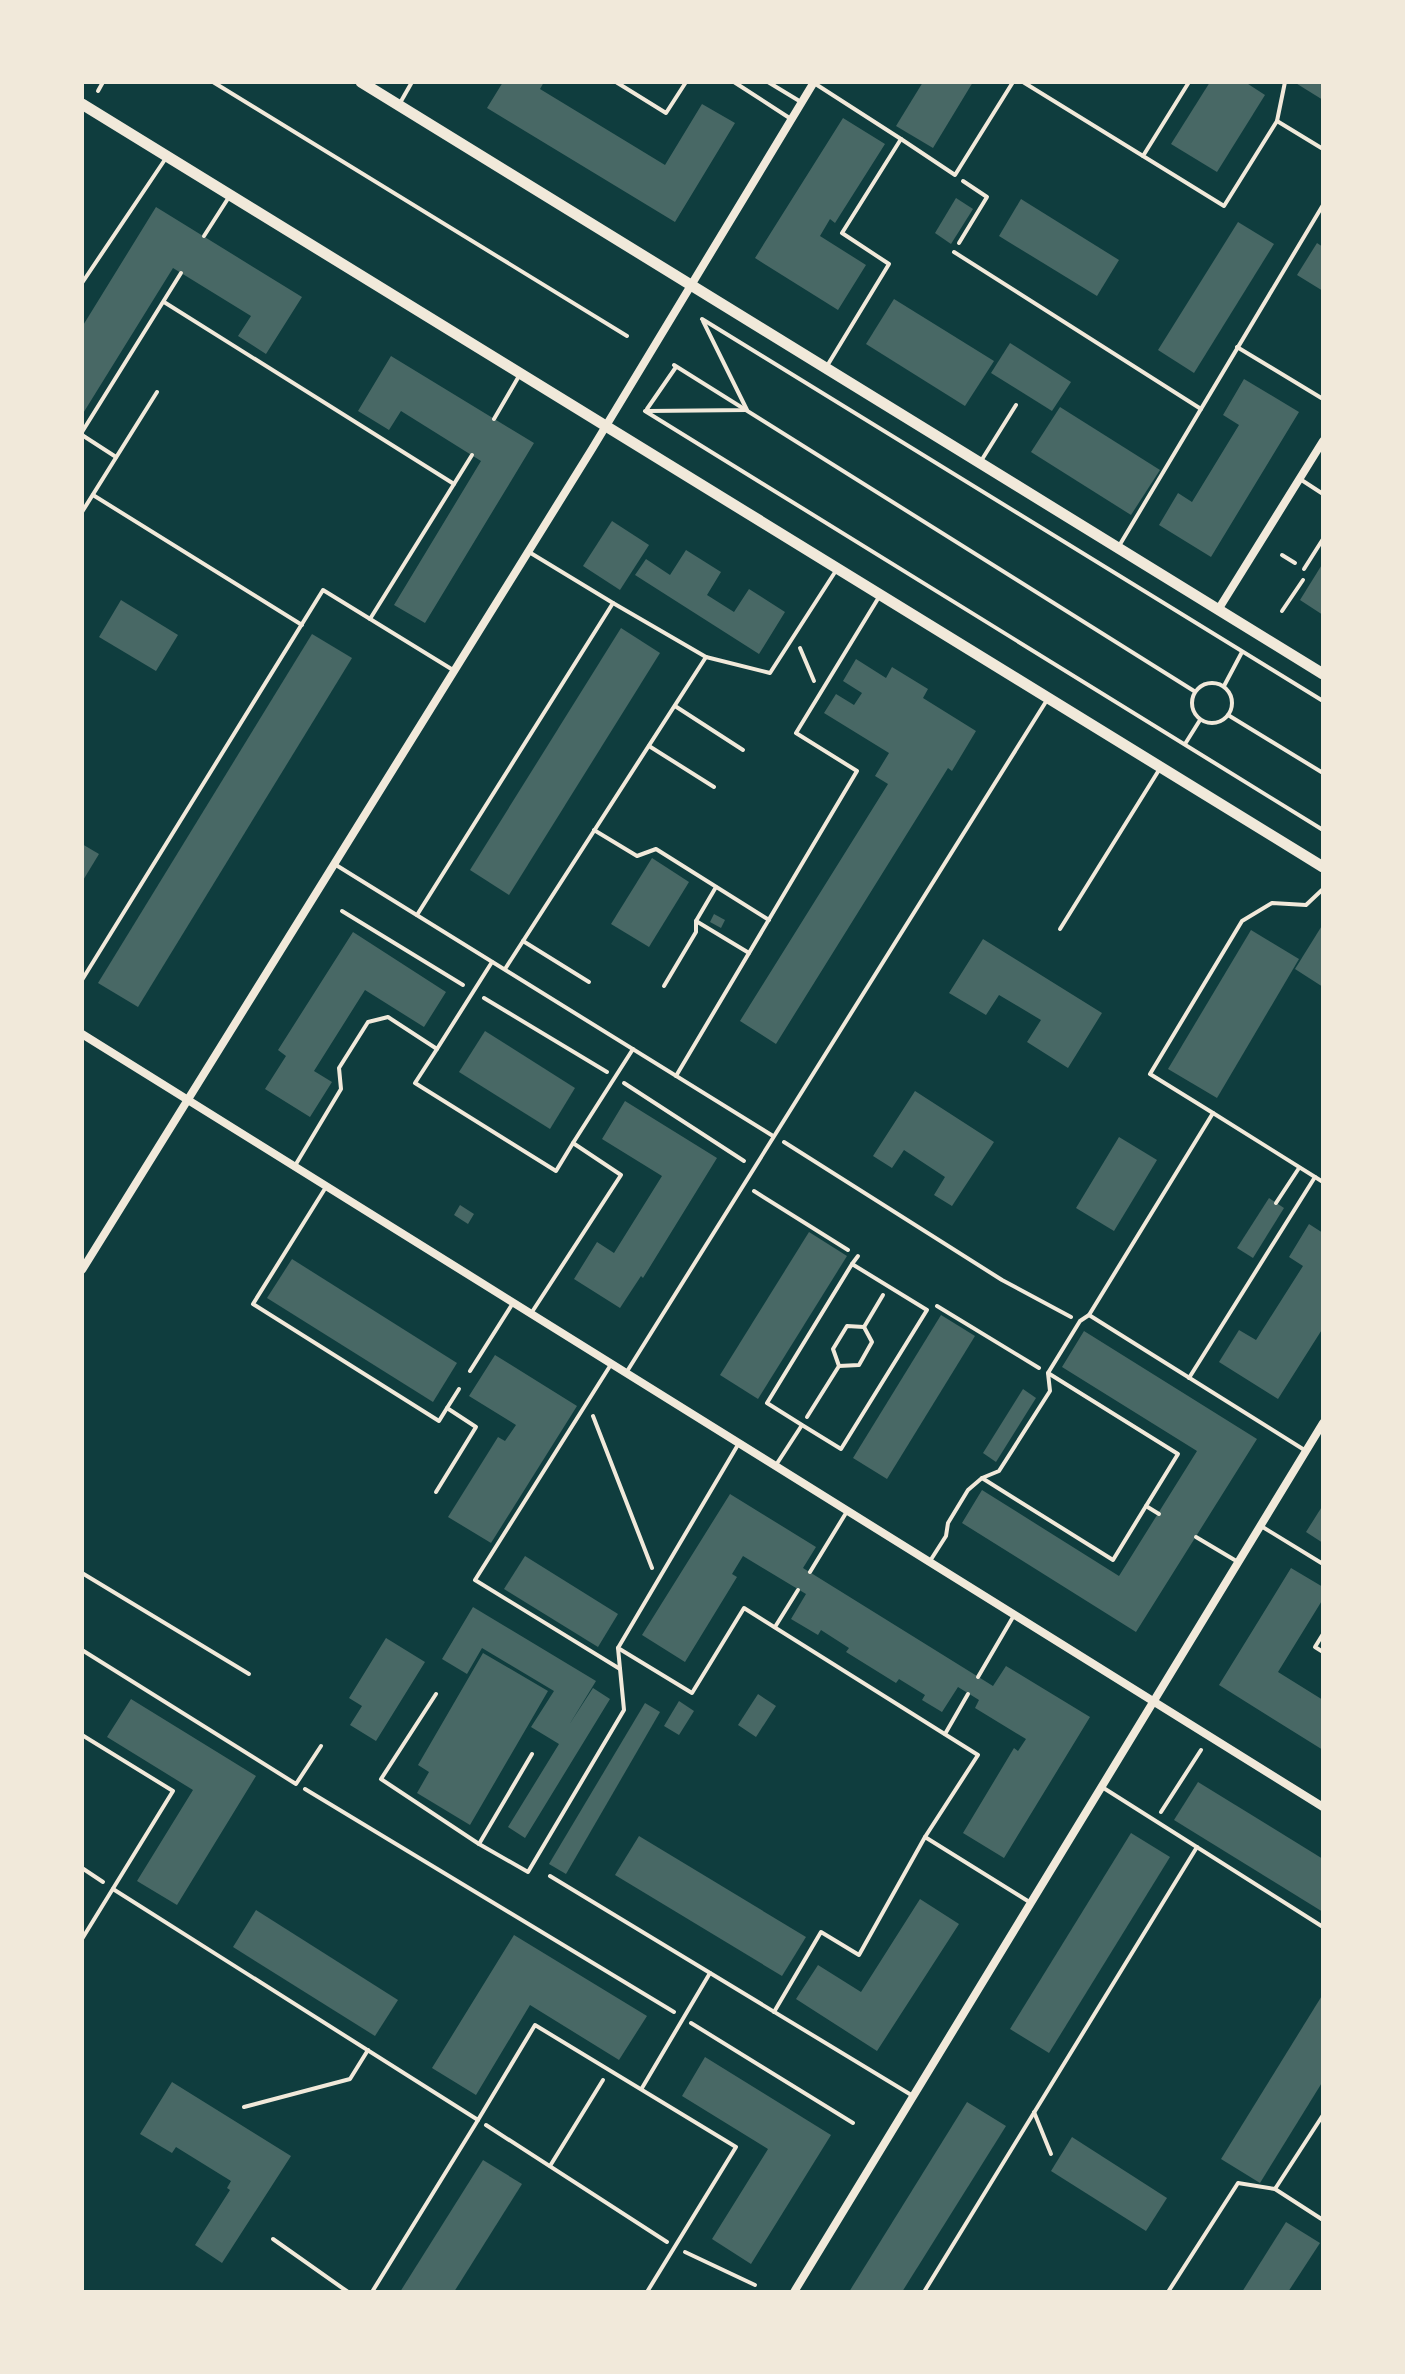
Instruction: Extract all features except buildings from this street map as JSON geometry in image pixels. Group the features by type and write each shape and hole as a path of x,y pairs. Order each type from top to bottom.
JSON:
{"street":[{"path":"361,82 1323,674"},
{"path":"82,1270 606,426 813,82"},
{"path":"82,104 1323,867"},
{"path":"1218,610 1323,441"},
{"path":"82,1034 1323,1807"},
{"path":"794,2292 1323,1423"}],"lane":[{"path":"398,105 412,82"},
{"path":"616,82 666,113 686,82"},
{"path":"734,82 791,119"},
{"path":"768,82 801,102"},
{"path":"813,82 955,175 1013,82"},
{"path":"1023,82 1224,206 1277,121 1285,82"},
{"path":"1143,156 1189,82"},
{"path":"1277,121 1323,149"},
{"path":"826,368 889,264 842,233 901,139"},
{"path":"82,283 168,156"},
{"path":"204,236 230,195"},
{"path":"1117,548 1323,205"},
{"path":"954,252 1201,409"},
{"path":"116,457 82,434 181,273"},
{"path":"164,302 454,484"},
{"path":"1237,347 1323,399"},
{"path":"494,419 521,373"},
{"path":"82,512 157,392"},
{"path":"979,464 1016,405"},
{"path":"370,619 472,455"},
{"path":"1300,479 1323,494"},
{"path":"93,495 302,625"},
{"path":"1304,569 1323,539"},
{"path":"528,552 706,657 770,673 838,568"},
{"path":"82,980 323,590 453,670"},
{"path":"676,1076 857,771 796,733 880,595"},
{"path":"417,915 613,603"},
{"path":"505,969 706,657"},
{"path":"626,1373 1048,699"},
{"path":"675,706 743,750"},
{"path":"649,746 714,787"},
{"path":"1060,929 1161,768"},
{"path":"594,830 637,856 656,849 769,920"},
{"path":"334,863 773,1136"},
{"path":"664,986 696,932 696,921 716,887"},
{"path":"1323,889 1306,905 1272,903 1242,921 1150,1074 1323,1182"},
{"path":"696,921 749,953"},
{"path":"523,941 589,982"},
{"path":"492,962 415,1083 556,1171 633,1049"},
{"path":"294,1166 341,1089 339,1068 368,1022 388,1017 437,1049"},
{"path":"930,1561 968,1490 982,1478 999,1471 1050,1391 1048,1373 1080,1321 1089,1315 1213,1113"},
{"path":"530,1314 621,1175 573,1143"},
{"path":"1276,1203 1299,1167"},
{"path":"1189,1378 1315,1177"},
{"path":"326,1187 253,1304 439,1421 459,1389"},
{"path":"852,1264 927,1310 841,1449 767,1403 852,1264 858,1256"},
{"path":"470,1371 513,1303"},
{"path":"1089,1315 1306,1451"},
{"path":"611,1364 475,1580 621,1670"},
{"path":"982,1478 1113,1560 1178,1454 1048,1373"},
{"path":"436,1492 476,1427 447,1408"},
{"path":"776,1465 802,1425"},
{"path":"436,1694 381,1779 479,1844 528,1872 624,1710 618,1648 740,1442"},
{"path":"1146,1506 1159,1514"},
{"path":"810,1572 848,1510"},
{"path":"1261,1526 1323,1564"},
{"path":"1196,1537 1238,1562"},
{"path":"82,1573 249,1674"},
{"path":"775,1627 798,1590"},
{"path":"618,1648 692,1693 744,1608 978,1755 925,1837 859,1955 821,1932 774,2012"},
{"path":"978,1677 1015,1614"},
{"path":"1323,1634 1315,1647 1323,1652"},
{"path":"82,1650 296,1784 321,1746"},
{"path":"945,1734 968,1694"},
{"path":"82,1735 173,1791 82,1939"},
{"path":"479,1844 532,1754"},
{"path":"1101,1786 1323,1927"},
{"path":"925,1837 1031,1903"},
{"path":"924,2292 1197,1847"},
{"path":"550,1876 913,2096"},
{"path":"113,1889 478,2120"},
{"path":"642,2089 710,1973"},
{"path":"372,2292 535,2025 736,2147 647,2292"},
{"path":"244,2107 350,2079 368,2050"},
{"path":"1034,2112 1051,2154"},
{"path":"1275,2189 1323,2115"},
{"path":"1168,2292 1238,2183 1275,2189 1323,2220"}],"path":[{"path":"98,91 103,82"},
{"path":"213,82 627,336"},
{"path":"954,252 987,197 955,175"},
{"path":"747,410 702,319 1323,701"},
{"path":"645,411 675,366 1194,691"},
{"path":"645,411 747,410"},
{"path":"645,411 1323,830"},
{"path":"1282,611 1308,572 1304,569"},
{"path":"794,635 820,694"},
{"path":"1224,686 1242,652"},
{"path":"1213,682 1224,686 1230,694 1232,705 1228,715 1220,722 1200,720 1193,712 1191,701 1194,691 1203,684 1213,682"},
{"path":"1228,715 1323,773"},
{"path":"1185,744 1200,720"},
{"path":"342,911 615,1077 753,1167"},
{"path":"781,1140 1002,1280 1080,1321"},
{"path":"864,1327 888,1286"},
{"path":"839,1366 833,1349 847,1326 864,1327"},
{"path":"839,1366 859,1365 872,1342 864,1327"},
{"path":"997,1344 1048,1373"},
{"path":"802,1425 839,1366"},
{"path":"587,1402 657,1581"},
{"path":"1155,1820 1201,1750"},
{"path":"296,1784 853,2123"},
{"path":"82,1868 113,1889"},
{"path":"550,2166 610,2070"},
{"path":"478,2120 675,2247 755,2285"},
{"path":"273,2239 348,2292"}]}
